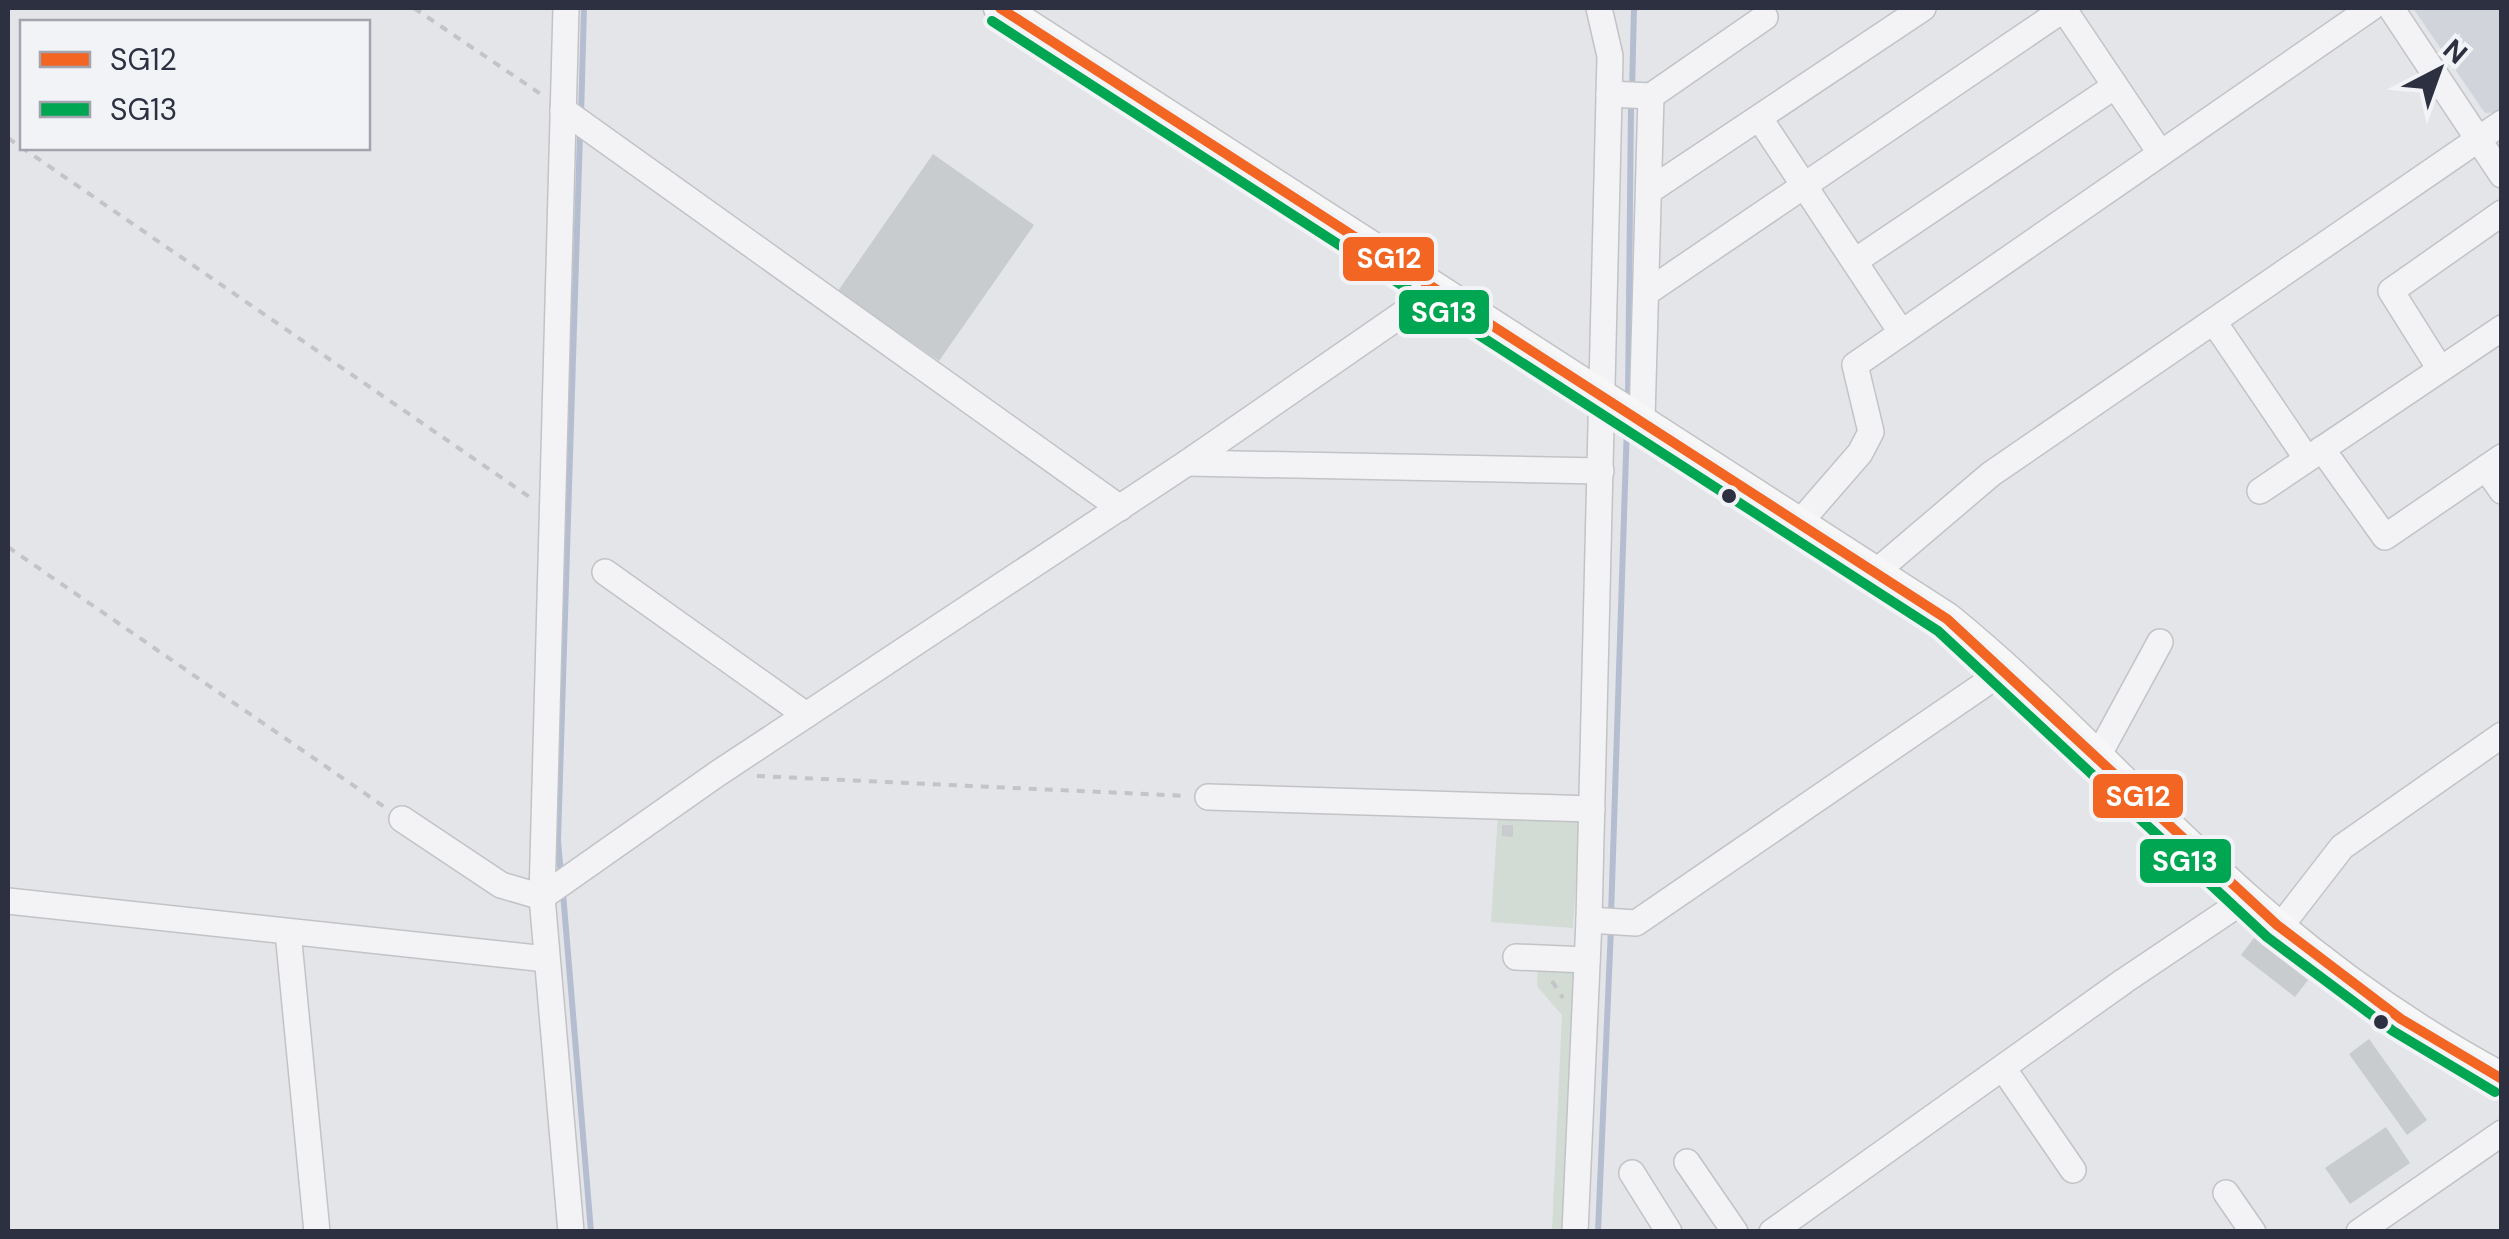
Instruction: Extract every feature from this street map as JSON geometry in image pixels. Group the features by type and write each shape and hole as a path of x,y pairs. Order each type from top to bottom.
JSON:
{"main road":[{"path":"1010,10 1947,618 2008,668 2246,900 2402,1021 2502,1080"}],"street":[{"path":"566,8 545,893 546,958 571,1232"},
{"path":"1576,1232 1589,920 1610,56 1599,8"},
{"path":"1649,191 1923,8"},
{"path":"1646,293 2063,8 2159,151"},
{"path":"1801,522 1860,453 1871,432 1855,364 2371,8"},
{"path":"2391,8 2502,175"},
{"path":"1609,94 1651,96 1768,11"},
{"path":"1855,261 2115,86"},
{"path":"1642,419 1651,96"},
{"path":"566,113 1120,508"},
{"path":"1760,120 1901,332"},
{"path":"1877,570 1991,474 2502,123"},
{"path":"2440,370 2391,291 2502,213"},
{"path":"402,820 501,886 545,893 717,774 1187,463 1437,290"},
{"path":"2214,322 2315,454 2385,537 2494,462 2502,491"},
{"path":"2260,491 2502,328"},
{"path":"1187,463 1600,471"},
{"path":"605,572 806,715"},
{"path":"2098,756 2160,642"},
{"path":"1589,920 1636,923 2008,668"},
{"path":"2280,927 2342,847 2501,737"},
{"path":"1208,798 1592,809"},
{"path":"1772,1232 2246,900"},
{"path":"8,901 546,958"},
{"path":"288,932 317,1232"},
{"path":"1516,958 1517,954 1587,960"},
{"path":"2003,1068 2073,1170"},
{"path":"2359,1232 2502,1133"},
{"path":"1686,1162 1735,1232"},
{"path":"1632,1173 1669,1232"},
{"path":"2226,1194 2253,1232"}],"path":[{"path":"414,8 566,113"},
{"path":"25,150 552,512"},
{"path":"8,547 402,820"},
{"path":"717,774 1208,798"}],"shaded area":[{"path":"2413,8 2501,8 2501,112 2485,113"},
{"path":"1498,815 1580,821 1573,928 1491,922"},
{"path":"1538,962 1580,965 1570,1231 1552,1231 1562,1015 1537,986"}],"building":[{"path":"933,154 1034,225 939,361 838,291"},
{"path":"1502,825 1513,825 1513,837 1502,836"},
{"path":"2254,938 2308,980 2295,997 2241,955"},
{"path":"2369,1039 2427,1120 2407,1135 2349,1054"},
{"path":"2386,1127 2410,1163 2350,1204 2325,1168"}],"waterway":[{"path":"581,116 584,8"},
{"path":"1632,91 1634,8"},
{"path":"1628,401 1631,104"},
{"path":"561,876 558,840 580,134"},
{"path":"1611,916 1627,424"},
{"path":"563,893 591,1232"},
{"path":"1598,1232 1611,928"}],"transit line":[{"name":"SG12","path":"1000,8 1947,619 2277,925 2401,1019 2502,1079"},
{"name":"SG13","path":"992,21 1938,631 2267,937 2393,1031 2495,1092"}]}
